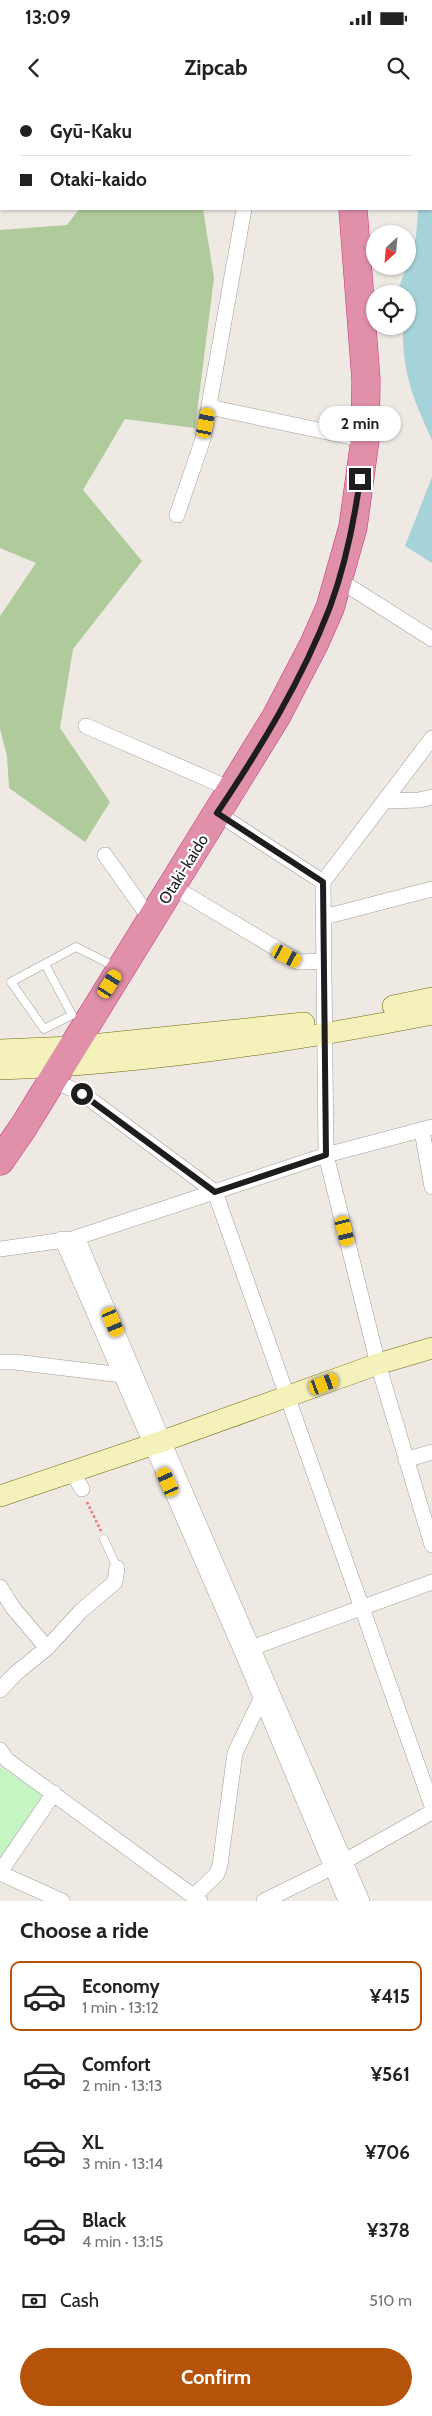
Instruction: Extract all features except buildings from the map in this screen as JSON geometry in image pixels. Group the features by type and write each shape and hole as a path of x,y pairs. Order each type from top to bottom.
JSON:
{"highway":[{"name":"Otaki-kaido","path":"3,1152 62,1064 276,717 307,658 330,608 353,526 365,440 366,380 353,210"}],"street":[{"path":"177,515 203,439 244,210"},
{"path":"210,407 365,440"},
{"path":"339,580 432,639"},
{"path":"86,726 232,790"},
{"path":"432,738 323,882 326,1155 378,1364 432,1545"},
{"path":"385,801 432,798"},
{"path":"217,813 323,882"},
{"path":"105,855 151,920"},
{"path":"172,886 299,962 324,961"},
{"path":"324,917 432,889"},
{"path":"325,1028 432,998"},
{"path":"0,1069 62,1064 432,1014"},
{"path":"0,1050 62,1064 82,1094 215,1192 361,1610 432,1806"},
{"path":"0,1250 77,1237 326,1155 427,1129 432,1187"},
{"path":"77,1237 157,1443 339,1864 346,1901"},
{"path":"62,1239 122,1375 157,1443"},
{"path":"0,1496 77,1480 157,1443 378,1364 432,1348"},
{"path":"0,1362 15,1362 122,1375"},
{"path":"406,1460 432,1452"},
{"path":"0,1690 15,1674 47,1648 82,1611 116,1582 118,1568"},
{"path":"248,1650 361,1610 432,1582"},
{"path":"0,1587 13,1608 47,1648"},
{"path":"248,1650 261,1699 339,1864 362,1901"},
{"path":"0,1750 7,1760 197,1899 217,1874 220,1865 235,1752 261,1699"},
{"path":"54,1793 0,1872 62,1901"},
{"path":"264,1901 339,1864 432,1812"}],"lane":[{"path":"45,964 72,1015 44,1028 12,982 76,947 120,969"},
{"path":"104,1539 118,1568"}],"path":[{"path":"77,1480 104,1539"}],"green space":[{"path":"78,210 203,210 214,278 195,428 125,419 83,490 142,561 73,649 60,728 110,802 85,842 9,788 7,756 0,729 0,616 36,563 0,548 0,230 67,225"},
{"path":"0,1766 44,1796 0,1860"}],"water":[{"path":"418,210 432,210 432,440 414,398 404,358 403,335 416,335 416,285 400,285 403,275 416,275"},
{"path":"432,477 432,563 405,546"}],"route":[{"path":"82,1094 215,1192 326,1155 323,882 217,813 276,717 314,644 330,608 353,526 360,479"}]}
